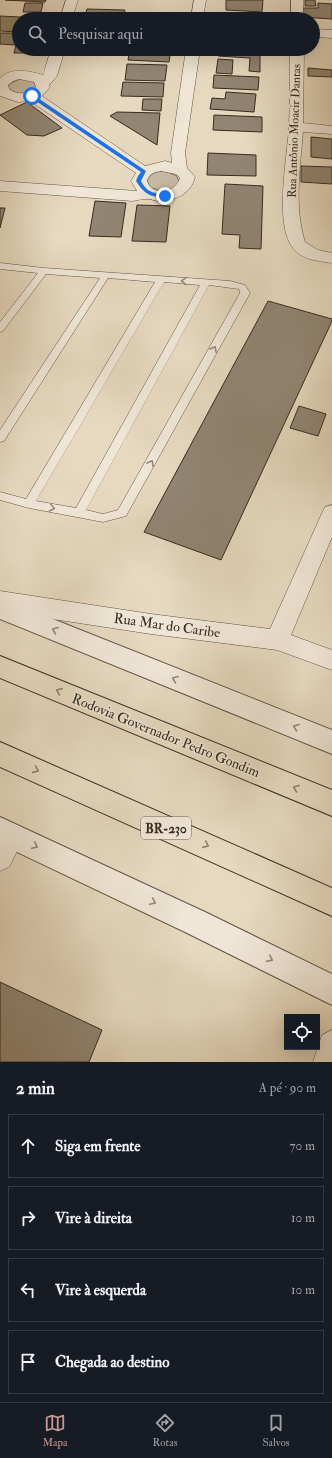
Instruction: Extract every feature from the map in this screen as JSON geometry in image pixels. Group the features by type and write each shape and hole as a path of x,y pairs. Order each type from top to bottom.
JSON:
{"highway":[{"name":"Rodovia Governador Pedro Gondim","path":"0,667 332,803"},
{"name":"BR-230","path":"0,754 332,902"}],"street":[{"path":"68,12 72,0"},
{"path":"198,12 200,0"},
{"path":"297,0 297,12"},
{"path":"320,33 332,34"},
{"path":"6,84 39,80 50,76 56,56"},
{"path":"172,168 178,153 192,56"},
{"name":"Rua Antônio Moacir Dantas","path":"297,56 296,127 291,213 297,242 304,251 332,258"},
{"path":"32,96 41,90 39,80"},
{"path":"0,186 133,196 145,184 150,168 172,168 184,174 187,178 187,183 180,192 165,196 145,184 32,96 6,84"},
{"path":"296,127 332,130"},
{"path":"277,640 332,513"},
{"name":"Rua Mar do Caribe","path":"0,601 151,624 277,640 332,660"},
{"path":"0,608 332,742"},
{"path":"4,841 188,919 332,990"},
{"path":"328,1062 332,1045"}],"lane":[{"path":"0,266 44,271 230,284 242,287 245,293 122,514 103,518 29,504 0,496"},
{"path":"0,329 44,271"},
{"path":"0,438 106,275"},
{"path":"29,504 161,279"},
{"path":"79,514 206,282"}],"shaded area":[{"path":"20,79 29,79 35,83 36,88 22,94 8,89 9,84"},
{"path":"165,171 177,176 179,182 176,186 166,190 150,187 147,181 150,176 157,172"}],"building":[{"path":"5,0 46,0 45,2"},
{"path":"226,0 263,0 262,12 226,10"},
{"path":"305,0 315,0 316,6 305,6"},
{"path":"25,3 43,3 41,12 23,12"},
{"path":"318,3 332,4 332,19 320,18 320,12 302,12 302,8 318,8"},
{"path":"87,9 125,10 125,12 86,12"},
{"path":"0,16 12,17 12,32 0,31"},
{"path":"0,33 12,33 12,45 0,44"},
{"path":"129,56 170,56 169,62 128,60"},
{"path":"218,56 260,56 260,72 249,71 250,58"},
{"path":"218,59 233,60 232,74 216,73"},
{"path":"127,64 167,65 165,81 125,80"},
{"path":"308,68 332,70 332,77 308,76"},
{"path":"214,75 259,77 258,90 213,88"},
{"path":"123,82 164,83 163,97 121,96"},
{"path":"226,92 256,94 254,112 210,109 212,98 225,99"},
{"path":"143,99 162,99 161,111 142,110"},
{"path":"27,102 62,128 44,136 27,135 0,115"},
{"path":"117,112 160,113 157,145 110,116"},
{"path":"214,115 262,117 262,132 213,130"},
{"path":"311,137 332,139 332,159 311,157"},
{"path":"208,153 256,155 256,176 207,175"},
{"path":"301,166 332,167 332,184 301,182"},
{"path":"225,184 263,186 261,249 239,248 240,235 222,234"},
{"path":"95,201 126,203 121,237 89,236"},
{"path":"137,205 170,206 166,242 132,241"},
{"path":"0,208 5,208 0,228"},
{"path":"268,301 332,319 332,321 221,560 144,532"},
{"path":"299,406 326,414 318,436 290,428"},
{"path":"0,982 102,1030 89,1062 0,1062"}],"route":[{"path":"32,96 144,172 140,176 139,181 140,186 144,190 150,193 165,196"}]}
